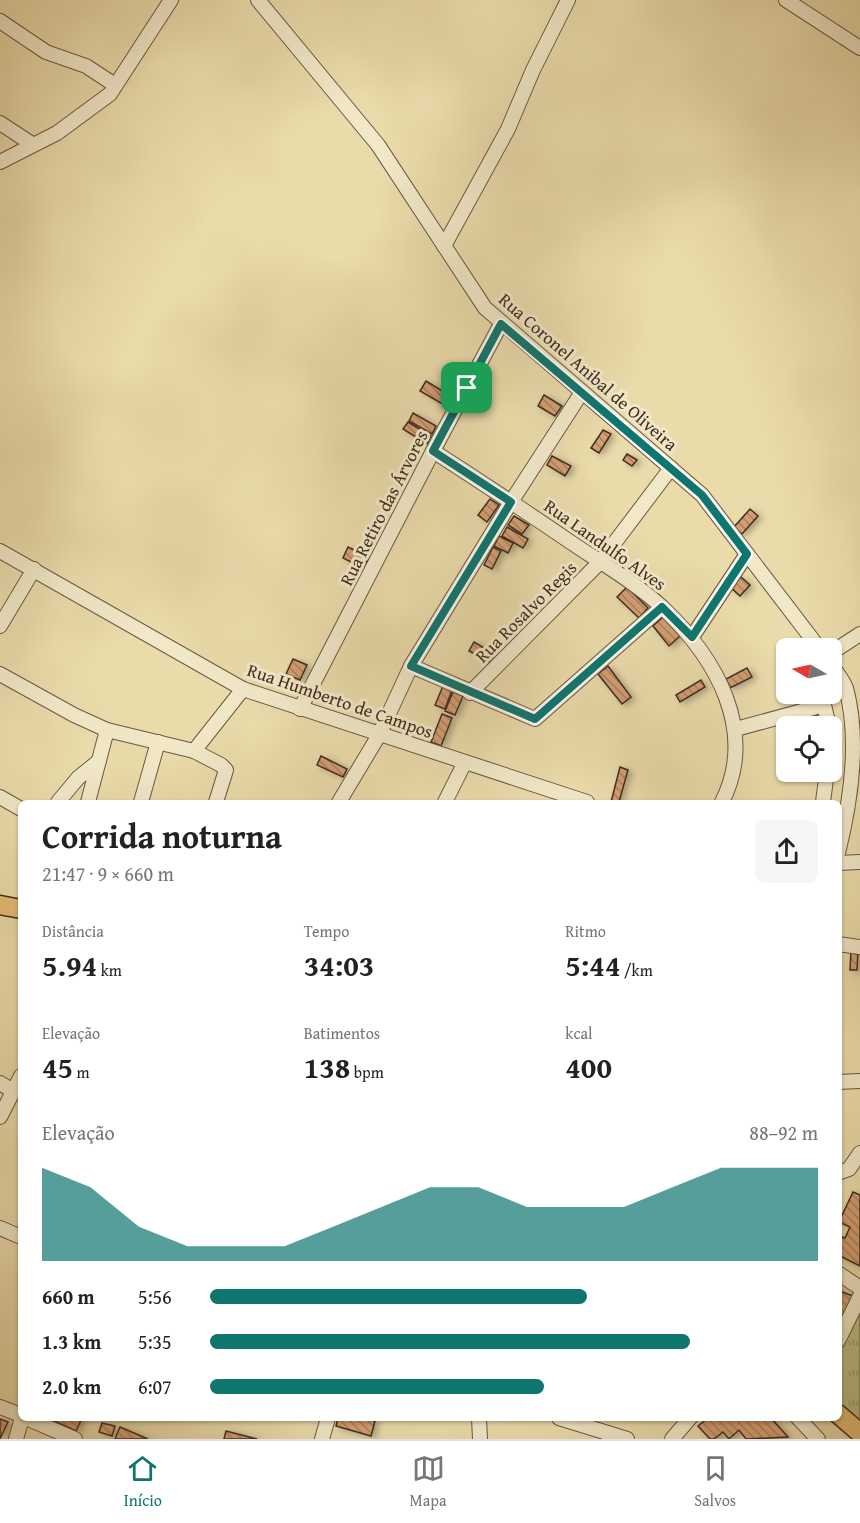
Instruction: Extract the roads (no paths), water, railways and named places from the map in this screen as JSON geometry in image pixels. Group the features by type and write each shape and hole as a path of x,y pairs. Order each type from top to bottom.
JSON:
{"main road":[{"path":"0,896 18,899"},
{"path":"0,905 18,908"},
{"path":"842,1417 860,1433"}],"street":[{"path":"0,162 57,133 110,94 171,0"},
{"name":"Rua Coronel Anibal de Oliveira","path":"258,0 378,145 485,308 702,495 811,638"},
{"path":"444,246 508,129 533,70 567,0"},
{"path":"786,0 860,48"},
{"path":"0,21 46,52 86,66 115,86"},
{"path":"0,123 32,144"},
{"name":"Rua Retiro das Árvores","path":"300,709 501,324"},
{"path":"340,800 379,735 411,666 511,502 582,392"},
{"name":"Rua Landulfo Alves","path":"433,451 600,562 662,607 692,637 723,686 736,729 734,766 723,800"},
{"name":"Rua Rosalvo Regis","path":"470,693 600,562 671,468"},
{"name":"Rua Humberto de Campos","path":"0,550 243,688 300,709 581,800"},
{"path":"692,637 747,554"},
{"path":"0,626 34,569"},
{"path":"411,666 535,719 662,607"},
{"path":"842,646 860,634"},
{"path":"0,674 107,730 194,751 221,765 226,770 217,800"},
{"path":"842,682 845,687 854,736 847,817 842,837"},
{"path":"194,751 243,688"},
{"path":"736,729 809,704"},
{"path":"89,800 107,730"},
{"path":"142,800 158,742"},
{"path":"60,800 78,778 99,761"},
{"path":"446,800 465,762"},
{"path":"823,800 826,782"},
{"path":"0,797 18,807"},
{"path":"842,863 860,862"},
{"path":"842,945 860,947"},
{"path":"842,1082 860,1081"},
{"path":"0,1117 18,1082"},
{"path":"0,1083 14,1090"},
{"path":"842,1172 849,1169 860,1153"},
{"path":"0,1228 18,1236"},
{"path":"842,1276 860,1288"},
{"path":"842,1333 860,1296"},
{"path":"0,1407 18,1415"},
{"path":"16,1439 22,1421"},
{"path":"32,1421 75,1439"},
{"path":"322,1439 327,1421"},
{"path":"479,1421 480,1439"},
{"path":"569,1421 627,1439"},
{"path":"672,1439 680,1421"},
{"path":"672,1439 687,1421"},
{"path":"801,1421 818,1439"}]}
